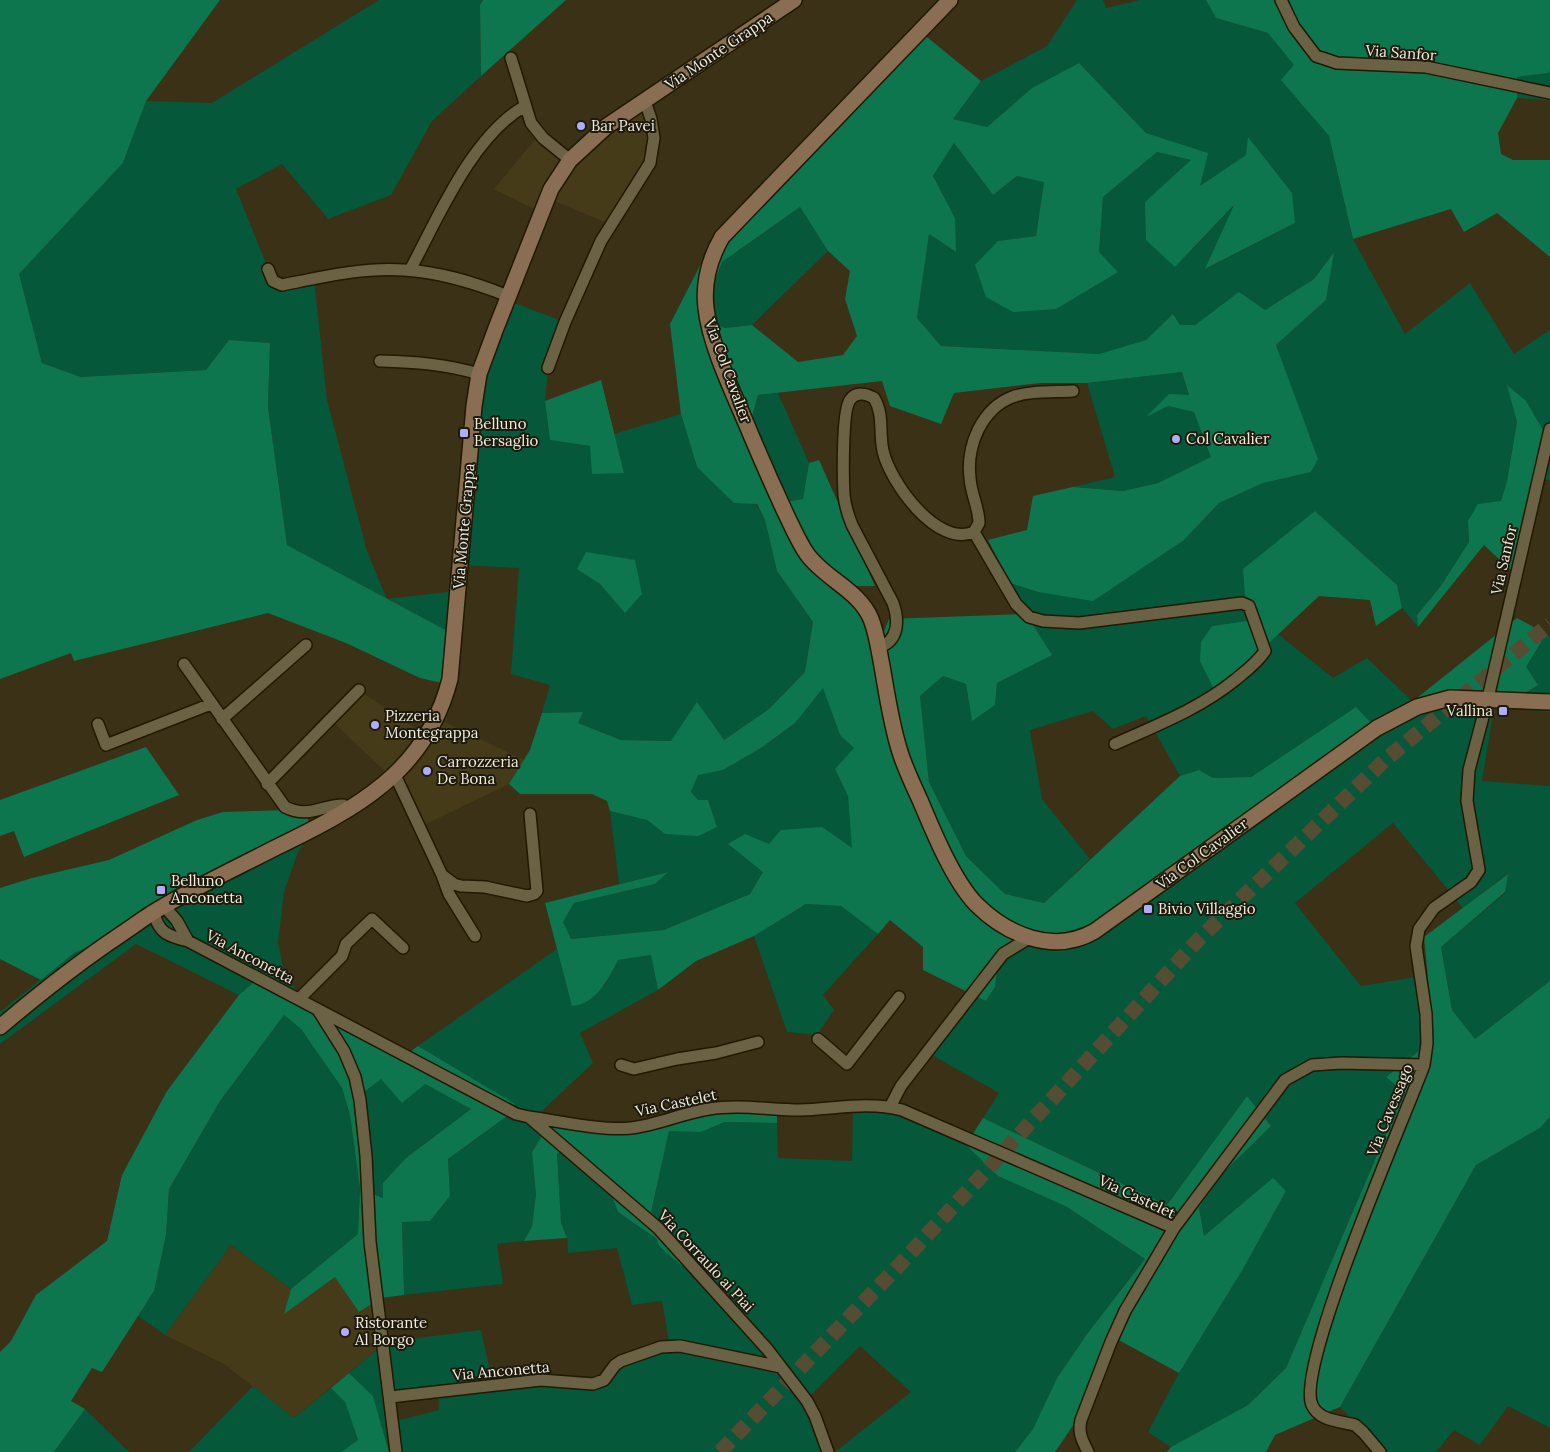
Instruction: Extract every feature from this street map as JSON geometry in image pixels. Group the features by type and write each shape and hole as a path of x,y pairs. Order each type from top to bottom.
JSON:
{"main road":[{"name":"Via Col Cavalier","path":"950,0 722,237 712,256 705,288 707,316 715,346 766,471 798,539 813,562 863,605 871,620 878,647 892,726 900,754 935,836 962,885 976,904 1007,927 1029,938 1046,942 1067,942 1086,936 1395,717 1417,707 1450,698 1488,698 1550,702"},
{"name":"Via Monte Grappa","path":"0,1027 74,966 159,909 349,810 395,775 408,761 426,737 440,711 450,679 474,406 479,374 551,189 570,160 607,126 792,1"}],"street":[{"name":"Via Sanfor","path":"1281,0 1294,27 1316,56 1337,63 1426,67 1550,93"},
{"path":"511,58 528,118 538,133 570,160"},
{"path":"548,368 565,322 601,241 650,163 654,138 651,119 645,101"},
{"path":"410,270 441,209 470,162 500,124 524,106"},
{"path":"268,269 273,281 282,285 377,270 410,270 476,283 508,296"},
{"path":"380,361 432,363 460,368 479,374"},
{"path":"878,647 885,645 893,638 897,616 893,603 847,511 843,483 846,414 852,397 863,394 874,398 877,403 883,451 902,490 917,508 935,524 962,536 974,532 978,527 979,519 970,479 971,453 976,435 986,416 1000,402 1008,398 1027,394 1073,391"},
{"name":"Via Sanfor","path":"1488,698 1550,429"},
{"path":"974,532 1016,604 1029,617 1042,621 1079,623 1242,602 1249,606 1265,651 1257,662 1215,696 1175,718 1115,744"},
{"path":"222,718 306,645"},
{"path":"184,664 281,803 292,810 307,812 339,805 347,806 349,810"},
{"path":"267,784 359,690"},
{"name":"Via Cavessago","path":"1380,1452 1359,1428 1321,1416 1312,1406 1309,1390 1323,1330 1372,1196 1424,1065 1427,1043 1426,1014 1416,946 1419,929 1434,908 1471,882 1479,870 1469,818 1467,785 1471,758 1488,698"},
{"path":"98,724 106,745 211,704"},
{"path":"395,775 449,894 475,936"},
{"path":"442,875 454,884 461,886 485,887 527,896 534,894 537,891 530,814"},
{"name":"Via Anconetta","path":"188,941 177,920 159,909 158,925 168,935 188,941 516,1114 529,1117"},
{"name":"Via Anconetta","path":"299,999 342,956 346,944 372,918 403,948"},
{"path":"890,1107 902,1086 1003,954 1029,938"},
{"path":"818,1039 848,1064 899,997"},
{"name":"Via Anconetta","path":"317,1009 344,1051 355,1077 360,1100 366,1156 370,1242 396,1452"},
{"path":"621,1065 634,1069 677,1059 716,1053 758,1042"},
{"path":"1174,1228 1285,1080 1312,1065 1341,1063 1424,1065"},
{"name":"Via Castelet","path":"529,1117 620,1128 644,1126 711,1108 738,1107 797,1110 864,1106 890,1107 902,1110 1174,1228 1125,1311 1108,1350 1079,1428 1080,1436 1088,1452"},
{"name":"Via Corraulo ai Piai","path":"529,1117 658,1228 764,1345 807,1402 815,1416 828,1452"},
{"name":"Via Anconetta","path":"390,1397 541,1380 593,1384 604,1380 621,1361 668,1346 692,1347 781,1367"}],"shaded area":[{"path":"648,96 656,148 612,225 545,197 540,212 494,189 535,140 547,139 569,157"},
{"path":"363,693 424,734 434,717 524,760 509,784 422,826 389,775 333,722"},
{"path":"231,1245 291,1289 284,1313 335,1277 381,1298 386,1342 294,1418 224,1364 165,1335"}],"green space":[{"path":"0,0 220,0 146,101 123,163 19,274 42,363 81,377 206,370 229,340 270,343 268,407 287,545 451,633 446,684 420,678 346,643 268,613 74,661 71,653 0,679"},
{"path":"379,0 483,0 480,5 481,76 432,121 391,195 328,219 282,164 236,189 273,281 314,279 327,400 367,551 387,599 287,545 268,407 270,343 229,340 206,370 81,377 42,363 19,274 123,163 146,101 212,103"},
{"path":"483,0 566,0 481,76 480,5"},
{"path":"1077,0 1103,0 1106,8 1139,0 1206,0 1216,18 1268,33 1295,65 1282,80 1329,136 1353,239 1405,334 1470,283 1514,354 1550,330 1550,481 1543,478 1508,385 1517,422 1507,481 1501,501 1468,521 1469,542 1440,587 1417,615 1418,627 1402,608 1397,585 1315,511 1247,621 1212,626 1214,689 1278,634 1333,678 1367,658 1413,702 1526,667 1546,634 1550,637 1550,712 1494,707 1482,781 1550,786 1550,981 1475,1039 1452,1010 1441,947 1505,893 1507,874 1463,908 1393,823 1295,903 1361,986 1428,975 1434,1039 1386,1077 1404,1092 1286,1368 1248,1405 1171,1447 1148,1432 1179,1373 1243,1269 1286,1191 1273,1179 1204,1236 1199,1208 1224,1172 1271,1126 1247,1096 1167,1205 983,1118 999,1093 932,1055 978,997 986,1001 995,987 1000,950 1034,931 1059,934 1356,707 1251,777 1213,778 1199,770 1180,776 1146,716 1113,729 1093,711 1030,730 1042,799 1090,859 1044,903 1005,894 966,856 929,782 920,696 943,676 966,684 972,720 995,705 997,683 1051,655 1010,583 1038,592 1184,540 1219,503 1263,483 1311,472 1317,459 1276,345 1326,300 1333,253 1314,279 1265,310 1239,293 1195,325 1180,325 1173,314 1146,340 1099,354 941,346 917,318 929,234 955,252 955,218 933,176 954,143 993,195 1017,176 1044,181 1036,236 999,241 1117,272 1099,252 1103,197 1157,152 1191,160 1175,267 1236,204 1206,269 1295,223 1248,138 1247,155 1200,186 1207,153 1146,133 1079,63 1032,88 987,127 952,119 981,81 1047,46"},
{"path":"1206,0 1550,0 1550,71 1548,73 1517,77 1517,98 1498,133 1501,154 1513,160 1550,160 1550,257 1497,213 1464,232 1451,209 1353,239 1329,136 1281,80 1294,65 1268,33 1216,18"},
{"path":"917,29 981,81 953,119 987,127 1032,88 1079,63 1146,133 1208,153 1200,186 1246,155 1248,137 1292,193 1295,223 1205,269 1234,205 1175,267 1146,240 1145,202 1191,160 1157,152 1103,197 1099,252 1118,272 1056,309 1013,312 986,297 975,265 998,241 1036,236 1044,182 1017,176 993,195 954,143 933,176 955,218 956,252 929,234 917,318 941,346 1099,354 1146,340 1173,314 1180,325 1195,325 1239,292 1265,310 1314,279 1334,252 1326,300 1276,345 1318,459 1311,472 1263,483 1219,503 1184,540 1093,601 1038,592 1010,583 988,540 1027,530 1033,496 1073,487 1123,491 1158,483 1211,457 1194,412 1168,406 1146,417 1169,394 1189,395 1182,372 1087,383 1040,383 954,393 941,424 890,406 882,381 758,395 745,442 773,504 803,499 809,463 819,460 875,586 854,586 874,655 889,619 1026,614 1052,655 997,683 995,705 972,721 966,684 943,676 920,696 929,782 966,856 1005,894 1044,903 1180,776 1199,770 1213,778 1251,777 1356,707 1371,723 1088,925 1059,934 1034,931 1000,950 995,987 986,1001 923,970 923,947 890,920 878,934 841,906 806,904 754,936 696,961 658,990 651,955 618,960 605,983 594,996 588,1001 572,1006 545,903 668,872 655,884 574,903 563,922 571,939 664,930 750,894 763,872 728,844 745,834 769,844 781,830 822,827 852,848 848,796 835,769 854,748 840,735 823,688 795,723 761,748 723,770 698,775 691,792 698,800 708,800 717,827 698,836 665,834 647,820 610,811 607,801 592,794 520,794 509,784 530,750 542,713 583,712 578,723 621,740 671,741 697,702 724,740 769,709 805,672 813,622 777,571 765,520 757,504 734,503 697,467 681,414 670,324 708,250","holes":["800,207 828,251 850,271 845,299 857,336 843,355 798,362 752,325 725,328 701,318 722,262"]},
{"path":"1550,71 1550,100 1517,98 1517,77"},
{"path":"800,207 828,251 752,325 725,328 701,319 722,262"},
{"path":"503,299 565,322 548,368 545,401 550,440 590,446 624,473 614,434 681,414 697,467 756,504 765,520 777,571 813,622 805,672 769,709 724,740 621,740 578,723 582,712 542,713 550,685 511,674 519,568 459,565 470,413","holes":["600,584 642,594 625,612"]},
{"path":"1182,372 1189,395 1148,416 1168,406 1194,412 1212,457 1158,483 1123,491 1073,487 1115,477 1087,383"},
{"path":"601,380 624,473 592,474 590,446 550,440 545,401"},
{"path":"1507,385 1526,401 1544,432 1543,478 1517,576 1484,545 1418,627 1417,615 1440,587 1469,542 1468,521 1478,504 1501,501 1507,481 1517,422"},
{"path":"778,393 809,463 803,499 773,504 745,442 758,395"},
{"path":"1315,511 1397,585 1402,608 1376,626 1370,600 1319,596 1253,658 1214,689 1200,661 1201,642 1212,626 1247,621 1243,569"},
{"path":"586,552 635,560 642,594 625,613 600,584 577,569"},
{"path":"456,591 451,633 388,599"},
{"path":"1517,618 1546,634 1526,667 1538,685 1525,693 1412,702"},
{"path":"823,687 840,735 855,748 835,769 848,796 853,849 763,872 750,894 664,930 570,939 563,922 574,903 655,884 667,872 619,884 610,811 647,820 665,834 717,827 708,800 698,800 691,792 698,774 723,770 761,748 795,723"},
{"path":"146,747 179,795 24,857 14,831 0,836 0,800"},
{"path":"292,810 307,812 310,833 112,936 74,953 41,980 0,959 0,888 32,878 109,860 197,820 223,812"},
{"path":"310,833 298,852 284,892 278,943 284,972 299,995 261,976 239,995 136,944 0,1044 0,1012 74,953 112,936"},
{"path":"1508,874 1505,892 1441,947 1452,1010 1475,1039 1550,981 1550,1117 1540,1128 1476,1165 1340,1407 1275,1435 1266,1452 1167,1452 1171,1447 1248,1405 1286,1368 1404,1092 1386,1077 1434,1039 1424,937"},
{"path":"806,904 841,906 878,934 823,995 834,1010 817,1035 787,1032 754,936"},
{"path":"557,949 572,1005 605,985 618,960 651,955 658,990 580,1033 593,1063 541,1112 550,1123 532,1152 536,1195 532,1226 524,1241 497,1244 503,1284 404,1295 402,1222 430,1221 450,1196 448,1159 507,1116 443,1062 418,1046"},
{"path":"261,976 410,1052 418,1046 515,1104 507,1116 448,1159 450,1196 430,1221 402,1222 404,1295 381,1298 359,1312 335,1277 284,1314 291,1289 358,1234 360,1188 350,1115 342,1088 301,1029 284,1015 220,1101 169,1189 166,1235 154,1291 102,1372 92,1368 71,1401 85,1409 54,1452 0,1452 0,1352 11,1341 36,1295 107,1241 122,1175 167,1091 239,995","holes":["381,1079 402,1103 425,1084 471,1109 406,1158 383,1183 383,1198 373,1194 352,1084 365,1091"]},
{"path":"284,1015 301,1029 342,1088 350,1115 360,1188 358,1234 291,1289 231,1245 165,1335 138,1316 154,1291 166,1235 169,1189 220,1101"},
{"path":"381,1079 425,1084 471,1109 406,1158 383,1198 373,1194 351,1084"},
{"path":"1247,1096 1271,1126 1224,1172 1199,1208 1204,1236 1273,1178 1286,1191 1243,1269 1179,1373 1117,1339 1072,1427 1055,1452 1015,1452 1033,1429 1057,1378 1087,1334 1145,1259 1067,1207 998,1176 966,1145 983,1118 1167,1205"},
{"path":"735,1112 777,1113 777,1123 725,1122 701,1132 669,1131 651,1212 691,1257 682,1266 659,1246 657,1239 618,1212 605,1178 570,1150 557,1153 561,1223 567,1238 524,1241 532,1226 536,1195 532,1152 550,1123 594,1128"},
{"path":"853,1112 889,1112 966,1145 998,1176 1067,1207 1145,1259 1087,1334 1057,1378 1033,1429 1015,1452 835,1452 911,1392 860,1346 805,1401 826,1452 389,1452 373,1396 349,1373 386,1342 481,1330 493,1385 591,1381 669,1342 662,1301 632,1305 617,1248 568,1253 567,1238 561,1223 557,1153 570,1150 605,1178 618,1212 657,1239 691,1257 651,1212 669,1130 701,1132 725,1122 777,1123 778,1158 852,1161","holes":["438,1391 439,1410 392,1422 390,1396"]},
{"path":"1550,1117 1550,1428 1508,1406 1480,1445 1454,1430 1436,1452 1385,1452 1340,1407 1476,1165 1540,1128"},
{"path":"349,1373 373,1396 389,1452 341,1452 358,1440 345,1402 331,1388"},
{"path":"253,1386 294,1418 331,1388 345,1402 358,1440 341,1452 189,1452"},
{"path":"85,1409 129,1452 54,1452"}],"tunnel":[{"path":"720,1452 904,1260 1199,939 1386,759 1550,624"}],"place":[{"name":"Bar Pavei","path":"581,126"},
{"name":"Belluno Bersaglio","path":"464,433"},
{"name":"Col Cavalier","path":"1176,439"},
{"name":"Vallina","path":"1503,711"},
{"name":"Pizzeria Montegrappa","path":"375,725"},
{"name":"Carrozzeria De Bona","path":"427,771"},
{"name":"Belluno Anconetta","path":"161,890"},
{"name":"Bivio Villaggio","path":"1148,909"},
{"name":"Ristorante Al Borgo","path":"345,1332"}]}
